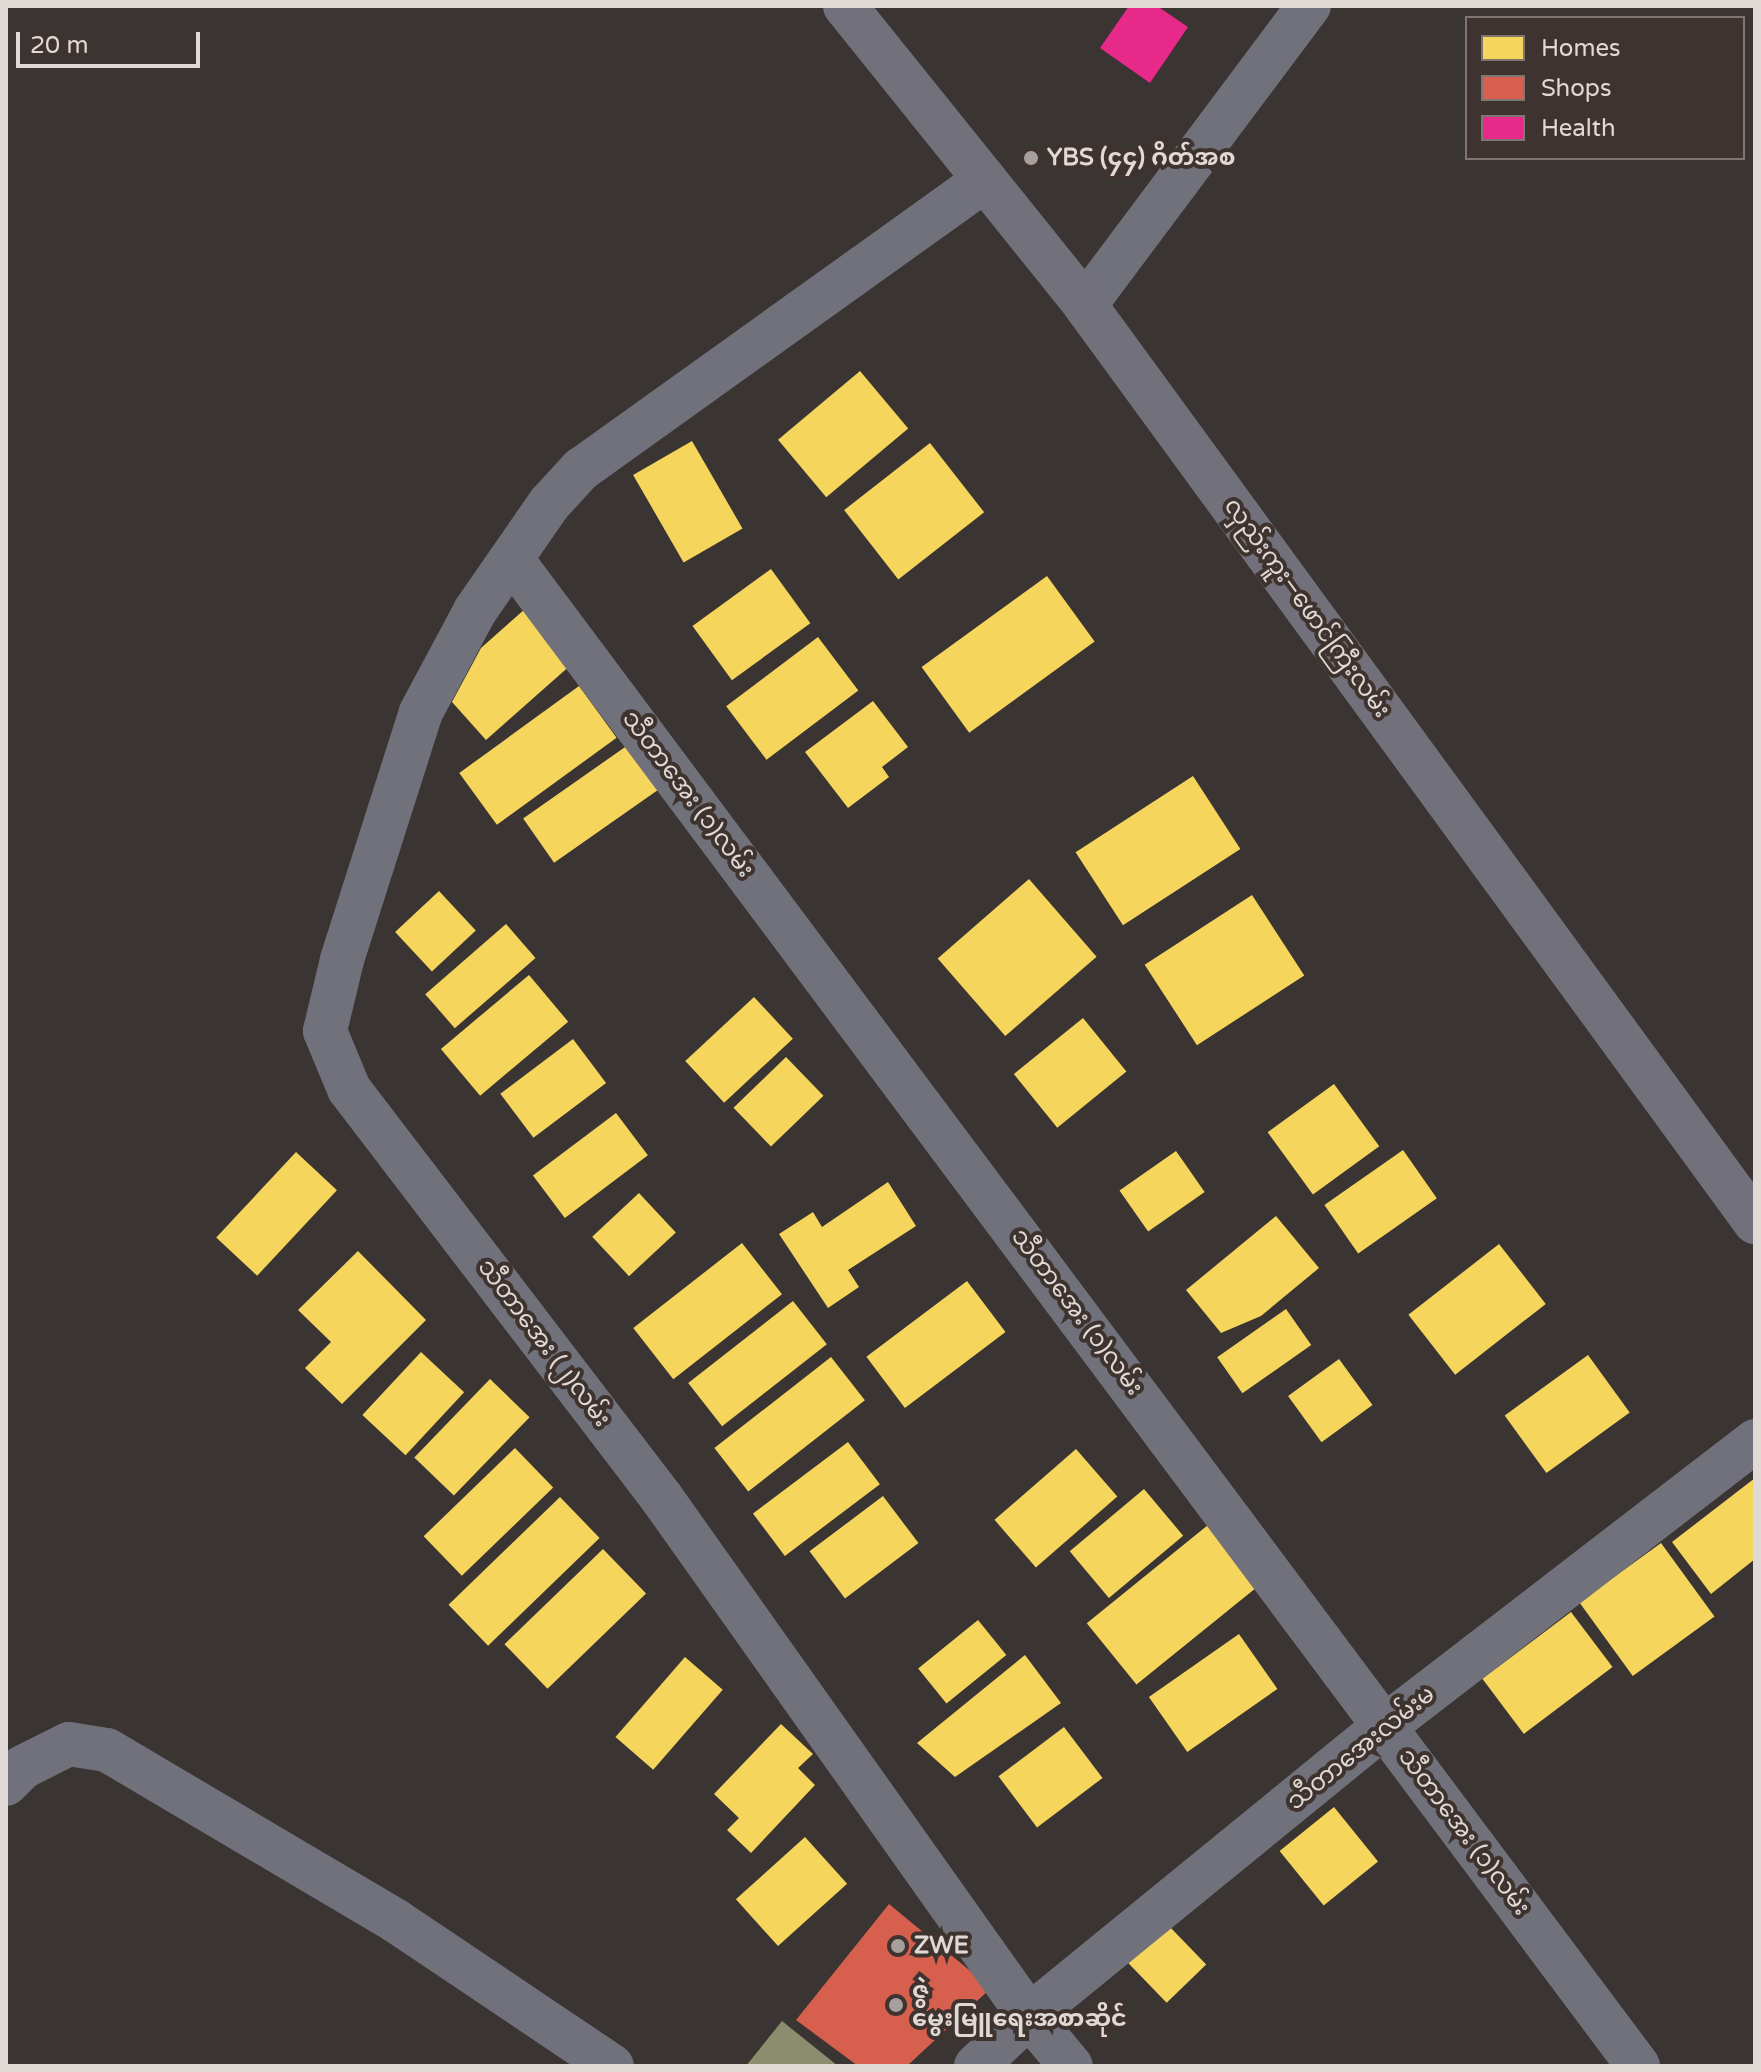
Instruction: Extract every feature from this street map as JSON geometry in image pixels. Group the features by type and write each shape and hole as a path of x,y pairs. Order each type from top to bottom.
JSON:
{"main road":[{"name":"လှည်းကူး−ဖောင်ကြီးလမ်း","path":"845,6 1085,305 1755,1222"}],"street":[{"path":"1085,305 1309,6"},
{"name":"သီတာအေး (၂)လမ်း","path":"985,180 581,469 533,525 513,561 475,611 421,712 338,974 325,1031 337,1067 661,1497 1029,2016 1071,2066"},
{"name":"သီတာအေး (၁)လမ်း","path":"513,561 1638,2066"},
{"name":"သီတာအေးလမ်းမ","path":"976,2066 1029,2016 1385,1726 1755,1441"},
{"path":"6,1784 23,1767 69,1744 107,1750 396,1921 612,2066"}],"building: Homes":[{"path":"860,371 908,428 826,497 778,440"},
{"path":"692,441 743,528 684,562 633,475"},
{"path":"930,443 984,512 898,579 844,510"},
{"path":"771,569 810,623 732,680 693,626"},
{"path":"1047,576 1095,642 969,733 922,667"},
{"path":"525,609 573,663 486,740 452,702 481,648"},
{"path":"818,637 858,691 766,760 726,706"},
{"path":"579,686 617,738 497,825 459,773"},
{"path":"873,701 908,747 882,767 889,777 848,808 805,752"},
{"path":"628,745 659,789 554,863 523,818"},
{"path":"1193,776 1240,849 1123,925 1076,852"},
{"path":"1029,879 1097,957 1005,1036 938,958"},
{"path":"439,891 476,930 432,971 395,932"},
{"path":"1252,895 1304,976 1197,1045 1145,965"},
{"path":"506,924 536,958 455,1028 425,994"},
{"path":"529,975 568,1022 480,1096 441,1049"},
{"path":"754,997 793,1039 724,1103 685,1061"},
{"path":"1083,1018 1126,1072 1057,1128 1014,1074"},
{"path":"573,1039 606,1083 533,1138 500,1094"},
{"path":"786,1057 824,1096 771,1147 733,1108"},
{"path":"1334,1084 1379,1146 1313,1194 1268,1132"},
{"path":"616,1113 648,1155 565,1218 533,1176"},
{"path":"1403,1150 1437,1198 1358,1253 1324,1205"},
{"path":"1176,1151 1205,1192 1148,1232 1119,1191"},
{"path":"296,1152 337,1190 257,1276 216,1238"},
{"path":"888,1182 916,1226 848,1270 859,1287 828,1308 779,1234 813,1212 822,1227"},
{"path":"639,1193 676,1232 629,1276 592,1237"},
{"path":"1276,1216 1319,1268 1261,1316 1221,1333 1186,1290"},
{"path":"742,1243 782,1294 673,1379 633,1328"},
{"path":"1499,1244 1546,1304 1455,1375 1408,1315"},
{"path":"358,1251 426,1320 342,1404 305,1368 331,1342 298,1310"},
{"path":"967,1281 1006,1332 905,1408 866,1357"},
{"path":"793,1301 827,1344 722,1426 688,1383"},
{"path":"1286,1309 1311,1345 1242,1393 1217,1357"},
{"path":"421,1352 464,1392 405,1455 362,1415"},
{"path":"1588,1355 1630,1412 1546,1473 1505,1416"},
{"path":"831,1357 865,1400 748,1491 714,1448"},
{"path":"1339,1359 1373,1405 1322,1442 1288,1396"},
{"path":"490,1379 530,1417 454,1496 414,1457"},
{"path":"848,1442 880,1484 785,1556 753,1514"},
{"path":"515,1448 553,1488 462,1576 424,1536"},
{"path":"1076,1449 1117,1497 1036,1567 994,1520"},
{"path":"1755,1478 1755,1559 1711,1594 1672,1542"},
{"path":"1144,1489 1183,1536 1109,1598 1070,1551"},
{"path":"883,1496 919,1543 845,1598 810,1551"},
{"path":"560,1497 600,1538 488,1646 449,1605"},
{"path":"1208,1525 1258,1586 1136,1685 1087,1623"},
{"path":"1661,1543 1714,1617 1633,1676 1579,1602"},
{"path":"603,1549 646,1594 548,1689 504,1644"},
{"path":"1571,1612 1613,1667 1524,1734 1482,1679"},
{"path":"978,1620 1006,1655 946,1703 918,1668"},
{"path":"1239,1634 1277,1689 1187,1752 1149,1697"},
{"path":"1025,1655 1061,1703 955,1777 917,1743"},
{"path":"685,1657 723,1690 653,1770 615,1737"},
{"path":"781,1724 813,1754 798,1768 815,1785 751,1853 727,1830 739,1818 714,1794"},
{"path":"1064,1727 1103,1778 1037,1827 999,1776"},
{"path":"1334,1807 1378,1861 1324,1905 1280,1851"},
{"path":"805,1837 847,1884 778,1946 736,1899"},
{"path":"1168,1925 1206,1965 1167,2003 1128,1963"}],"building: Shops":[{"name":"ZWE","path":"889,1904 991,1988 907,2066 858,2066 796,2020"}],"building: Health":[{"path":"1129,6 1157,6 1188,27 1150,83 1100,48"}],"building: Industry":[{"path":"782,2021 838,2066 746,2066"}],"place":[{"name":"YBS (၄၄) ဂိတ်အစ","path":"1031,158"},
{"name":"ZWE","path":"898,1946"},
{"name":"ဇွဲ မွေးမြူရေးအစာဆိုင်","path":"896,2005"}]}
